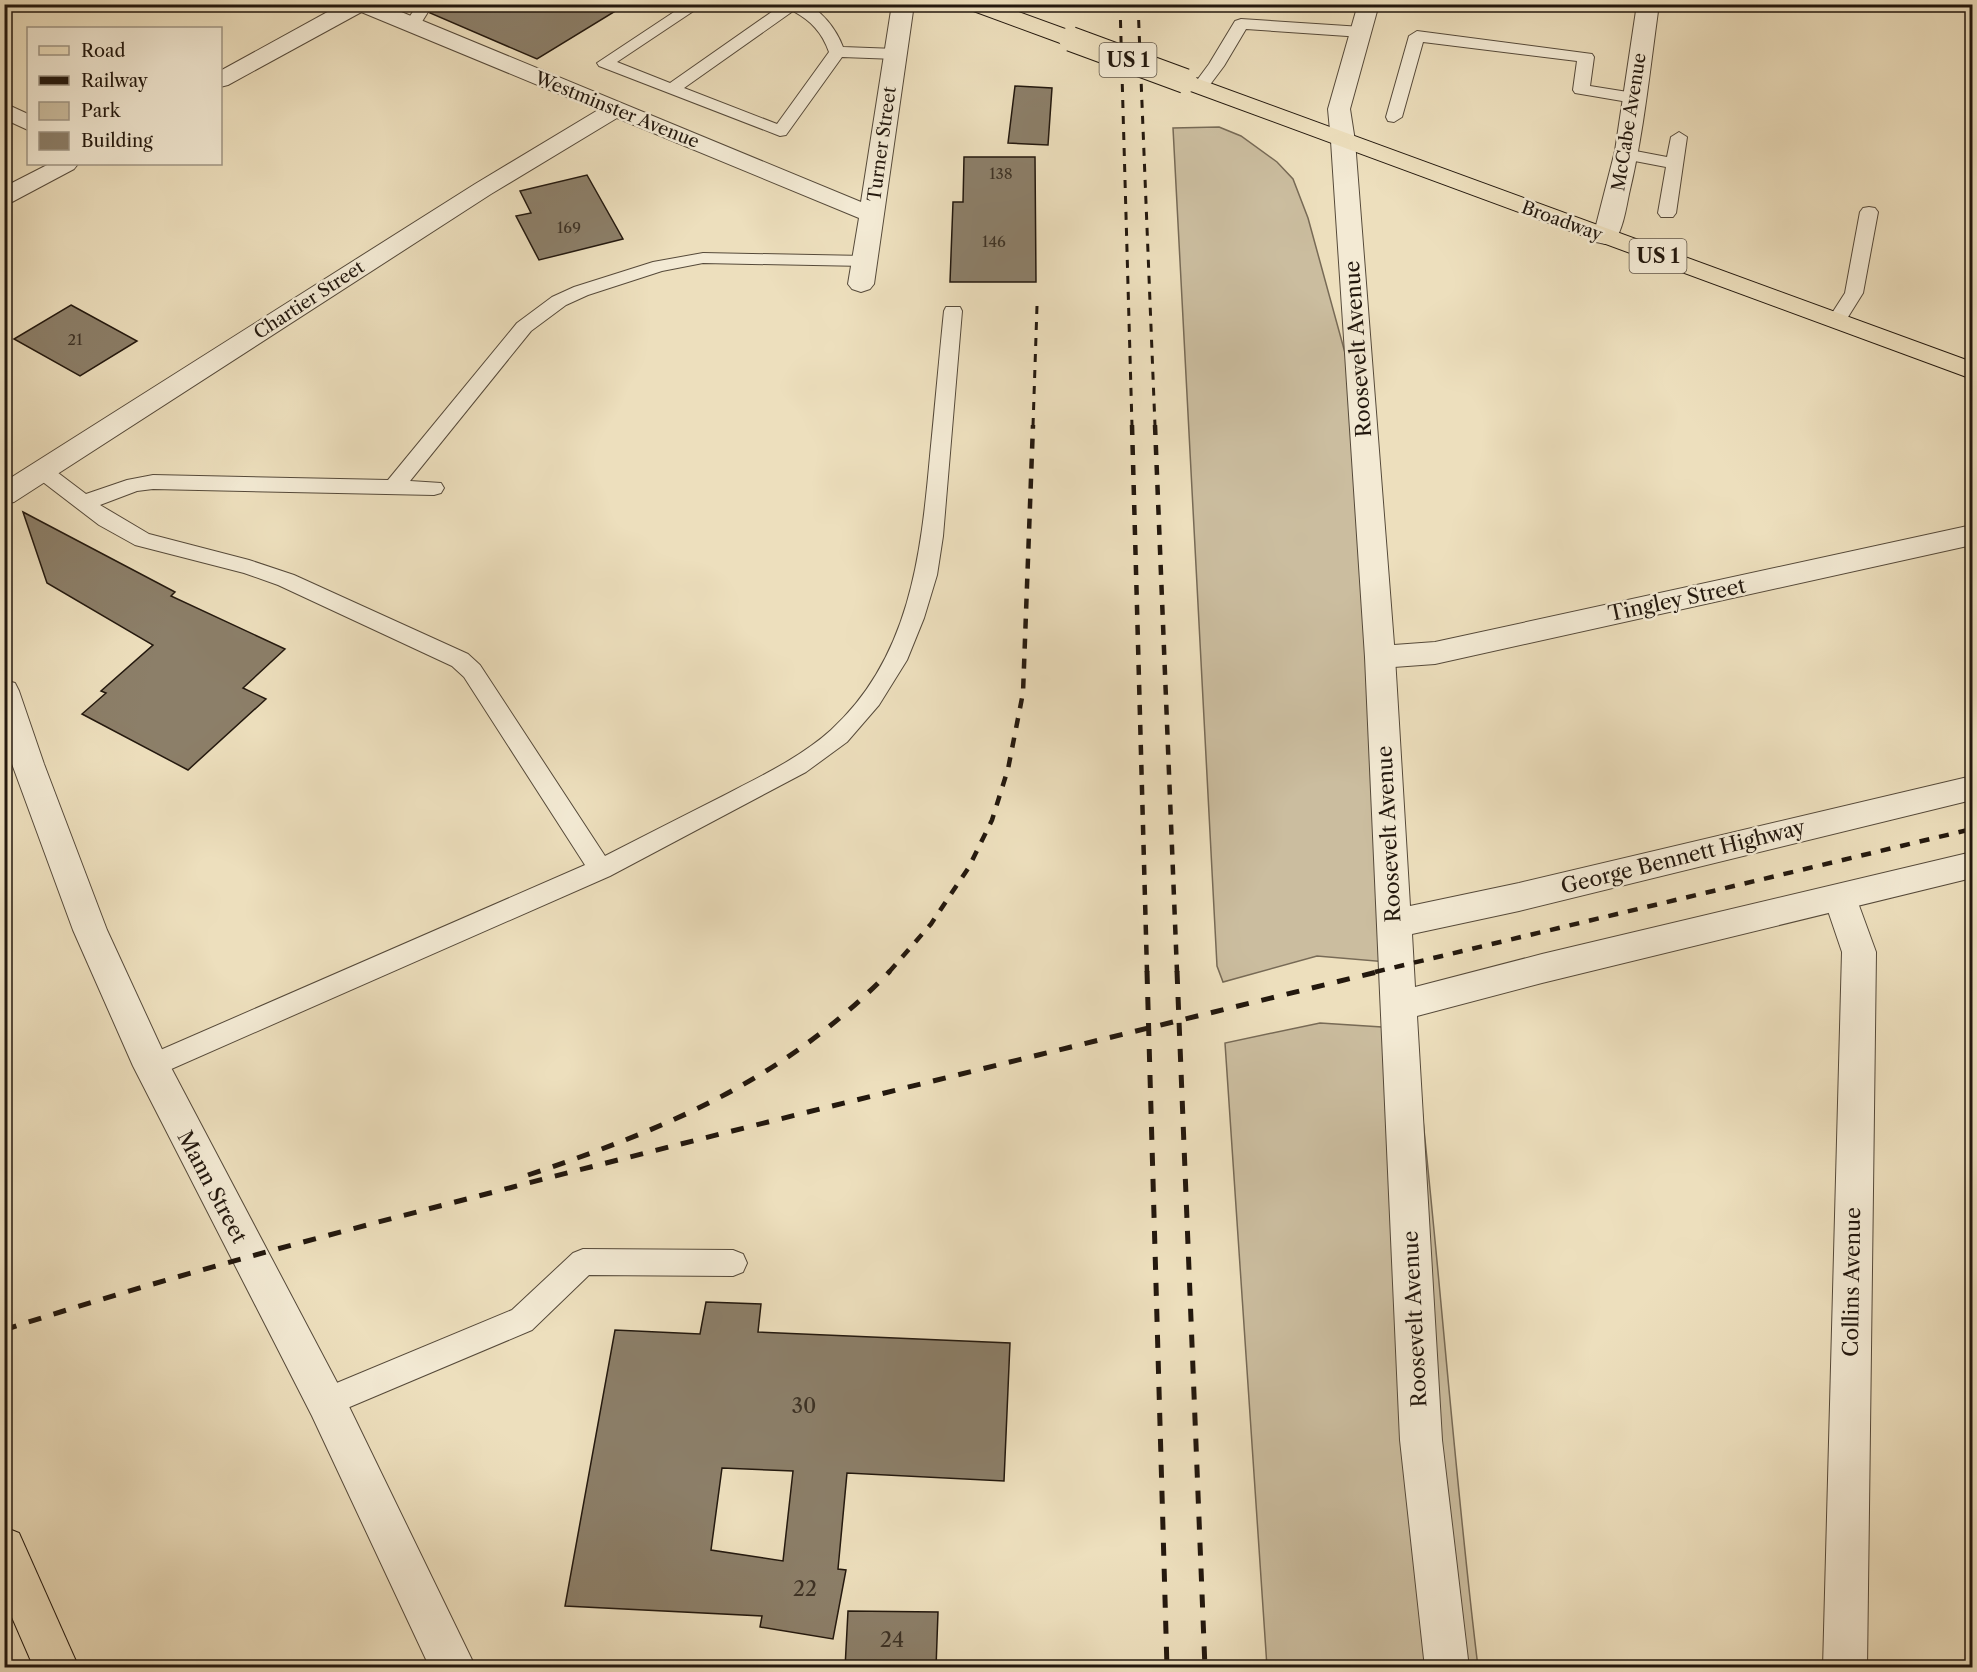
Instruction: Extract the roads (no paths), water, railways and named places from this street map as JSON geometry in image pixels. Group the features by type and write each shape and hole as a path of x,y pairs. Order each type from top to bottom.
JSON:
{"main road":[{"name":"US 1","path":"987,6 1192,84"},
{"name":"Broadway","path":"1192,84 1972,371"},
{"path":"4,1548 57,1668"}],"street":[{"name":"Westminster Avenue","path":"361,4 872,215"},
{"path":"222,79 361,4"},
{"name":"Turner Street","path":"861,284 903,4"},
{"name":"Roosevelt Avenue","path":"1369,4 1339,110 1380,657 1421,1440 1447,1668"},
{"name":"McCabe Avenue","path":"1605,237 1614,210 1625,154 1648,4"},
{"name":"Chartier Street","path":"4,495 483,189 615,109"},
{"path":"4,110 27,122"},
{"path":"4,197 64,165"},
{"name":"Tingley Street","path":"1380,657 1435,653 1972,535"},
{"name":"Mann Street","path":"4,691 28,764 90,930 151,1066 326,1402 454,1668"},
{"name":"George Bennett Highway","path":"1393,924 1519,897 1972,788"},
{"path":"1399,1005 1478,984 1841,899 1972,865"},
{"name":"Collins Avenue","path":"1841,899 1859,952 1845,1668"}],"lane":[{"path":"412,25 426,4"},
{"path":"697,4 605,63 780,131 837,52"},
{"path":"672,89 791,5 812,15 825,26 837,52"},
{"path":"1192,84 1216,66 1241,24 1362,32"},
{"path":"1394,117 1418,36 1586,57 1581,90 1635,98"},
{"path":"837,52 896,54"},
{"path":"1667,213 1679,137"},
{"path":"1625,154 1674,164"},
{"path":"1836,321 1854,293 1869,212"},
{"path":"394,488 524,327 559,301 581,291 659,266 703,258 865,261"},
{"path":"151,1066 601,869 798,766 839,736 871,699 896,660 913,618 926,575 933,536 952,311"},
{"path":"42,471 124,532 142,540 276,576 460,660 472,671 601,869"},
{"path":"83,503 134,485 153,482 434,488"},
{"path":"326,1402 522,1320 583,1262 733,1263"}],"railway":[{"path":"1120,4 1132,426"},
{"path":"1138,4 1155,426"},
{"path":"1033,426 1037,306"},
{"path":"889,972 931,924 969,867 992,820 1008,769 1023,693 1033,425"},
{"path":"1132,425 1147,972"},
{"path":"1155,425 1177,972"},
{"path":"1375,972 1972,829"},
{"path":"1147,971 1149,1028"},
{"path":"1177,971 1179,1020"},
{"path":"1179,1020 1381,971"},
{"path":"528,1175 677,1118 767,1071 809,1042 850,1009 889,972"},
{"path":"1149,1028 1179,1020"},
{"path":"1179,1020 1205,1668"},
{"path":"4,1330 194,1272 322,1237 838,1104 1149,1028"},
{"path":"1149,1028 1167,1668"}]}
